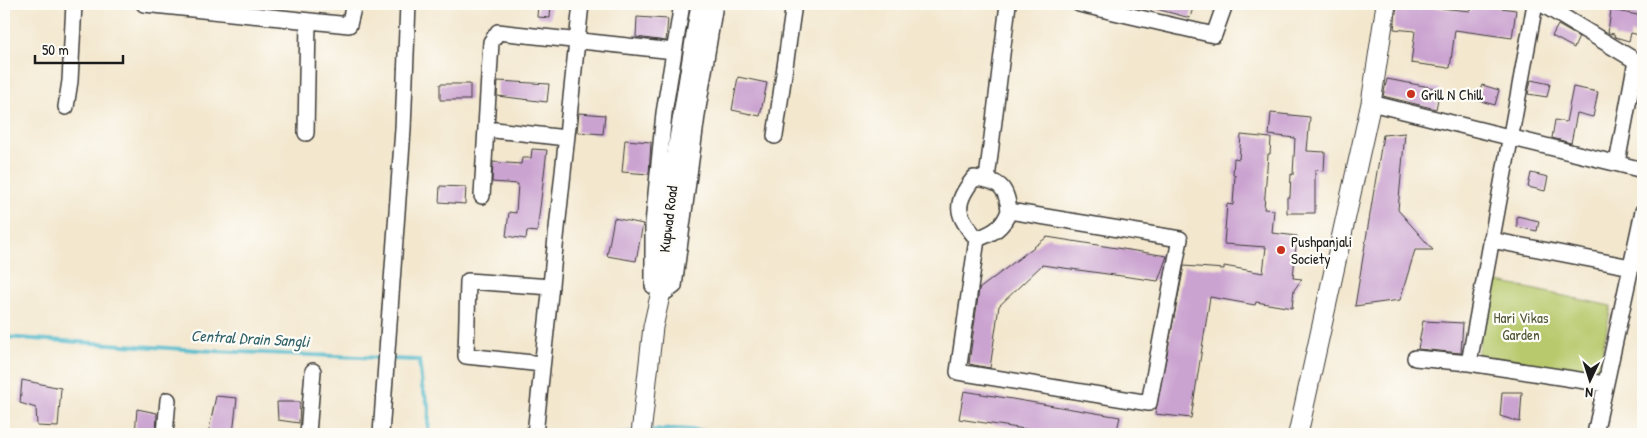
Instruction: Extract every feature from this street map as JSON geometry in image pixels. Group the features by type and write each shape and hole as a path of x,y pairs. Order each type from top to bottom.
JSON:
{"main road":[{"name":"Kupwad Road","path":"641,434 653,327 660,296 666,220 701,4"},
{"path":"1298,434 1372,103 1386,4"}],"street":[{"path":"66,107 70,81 74,4"},
{"path":"144,4 286,11 308,21 349,26 354,4"},
{"path":"381,434 403,129 408,4"},
{"path":"535,434 581,4"},
{"path":"653,327 653,224 664,113 682,4"},
{"path":"660,296 674,286 698,108 715,4"},
{"path":"775,136 794,4"},
{"path":"987,179 1008,4"},
{"path":"1079,4 1214,35 1225,4"},
{"path":"1469,363 1534,4"},
{"path":"1542,4 1640,62 1617,163"},
{"path":"306,133 308,21"},
{"path":"482,196 491,42 498,32 674,51"},
{"path":"1372,103 1643,170"},
{"path":"486,129 566,138"},
{"path":"977,239 995,232 1005,221 1009,211 1008,197 999,184 987,179 974,178 961,195 960,207 962,220 977,239 958,372 1149,403 1180,239 1009,211"},
{"path":"1595,434 1643,211"},
{"path":"1491,240 1631,267"},
{"path":"542,364 466,356 468,281 550,287"},
{"path":"1416,358 1469,363 1605,384"},
{"path":"308,434 313,371"},
{"path":"166,434 168,400"}],"green space":[{"name":"Hari Vikas Garden","path":"1489,280 1611,306 1598,375 1477,357"}],"building":[{"path":"538,4 551,4 550,18 537,17"},
{"path":"1149,4 1194,4 1190,18 1149,7"},
{"path":"1397,4 1471,11 1472,4 1516,10 1512,38 1455,30 1450,68 1411,63 1415,31 1394,29"},
{"path":"1611,10 1643,16 1643,36 1631,33 1629,41 1608,33"},
{"path":"637,17 668,19 666,41 636,37"},
{"path":"1558,25 1579,37 1574,48 1552,36"},
{"path":"738,77 767,83 760,116 732,110"},
{"name":"Grill N Chill","path":"1387,79 1440,89 1436,109 1383,96"},
{"path":"1531,80 1550,84 1547,97 1528,94"},
{"path":"498,81 549,84 547,102 497,96"},
{"path":"440,84 470,84 470,100 440,100"},
{"path":"1482,85 1499,90 1495,105 1477,100"},
{"path":"1573,87 1598,92 1593,117 1577,113 1571,143 1552,138 1555,120 1566,122"},
{"path":"579,113 605,115 603,134 577,132"},
{"path":"1271,113 1310,117 1307,151 1325,152 1324,171 1315,170 1315,213 1287,213 1287,197 1290,197 1291,174 1293,175 1295,138 1269,135"},
{"path":"1405,133 1398,210 1433,250 1415,250 1400,300 1355,306 1383,135"},
{"path":"1241,135 1271,138 1264,209 1274,210 1272,233 1297,236 1293,278 1302,279 1294,290 1292,308 1256,302 1255,305 1210,297 1191,418 1155,414 1184,266 1224,269 1224,266 1263,273 1266,247 1224,244 1227,204 1233,205 1234,158 1239,159"},
{"path":"625,140 651,142 649,174 622,172"},
{"path":"532,149 547,150 537,232 527,231 526,239 506,236 509,212 516,213 518,184 492,182 493,162 521,164 522,158 531,158"},
{"path":"1531,173 1548,177 1545,191 1528,187"},
{"path":"440,186 466,187 465,204 439,202"},
{"path":"1517,216 1539,221 1537,231 1517,227"},
{"path":"614,218 643,224 636,261 607,256"},
{"path":"1047,237 1167,256 1158,281 1042,265 999,306 990,368 969,364 979,289"},
{"path":"1423,321 1463,323 1461,353 1418,349"},
{"path":"22,380 61,388 58,427 37,426 36,408 20,403"},
{"path":"964,391 1120,417 1116,434 1057,434 959,419"},
{"path":"1502,392 1522,392 1520,422 1500,416"},
{"path":"216,396 237,398 233,434 208,434"},
{"path":"277,402 300,402 299,423 278,420"},
{"path":"137,409 157,413 156,434 135,434"}],"waterway":[{"name":"Central Drain Sangli","path":"4,337 213,351 383,358"},
{"name":"Central Drain Sangli","path":"390,359 419,360 422,387 429,407 428,434"},
{"name":"Central Drain Sangli","path":"648,431 674,429 760,434"},
{"name":"Central Drain Sangli","path":"615,434 636,432"}],"place":[{"name":"Grill N Chill","path":"1411,94"},
{"name":"Pushpanjali Society","path":"1281,250"}]}
